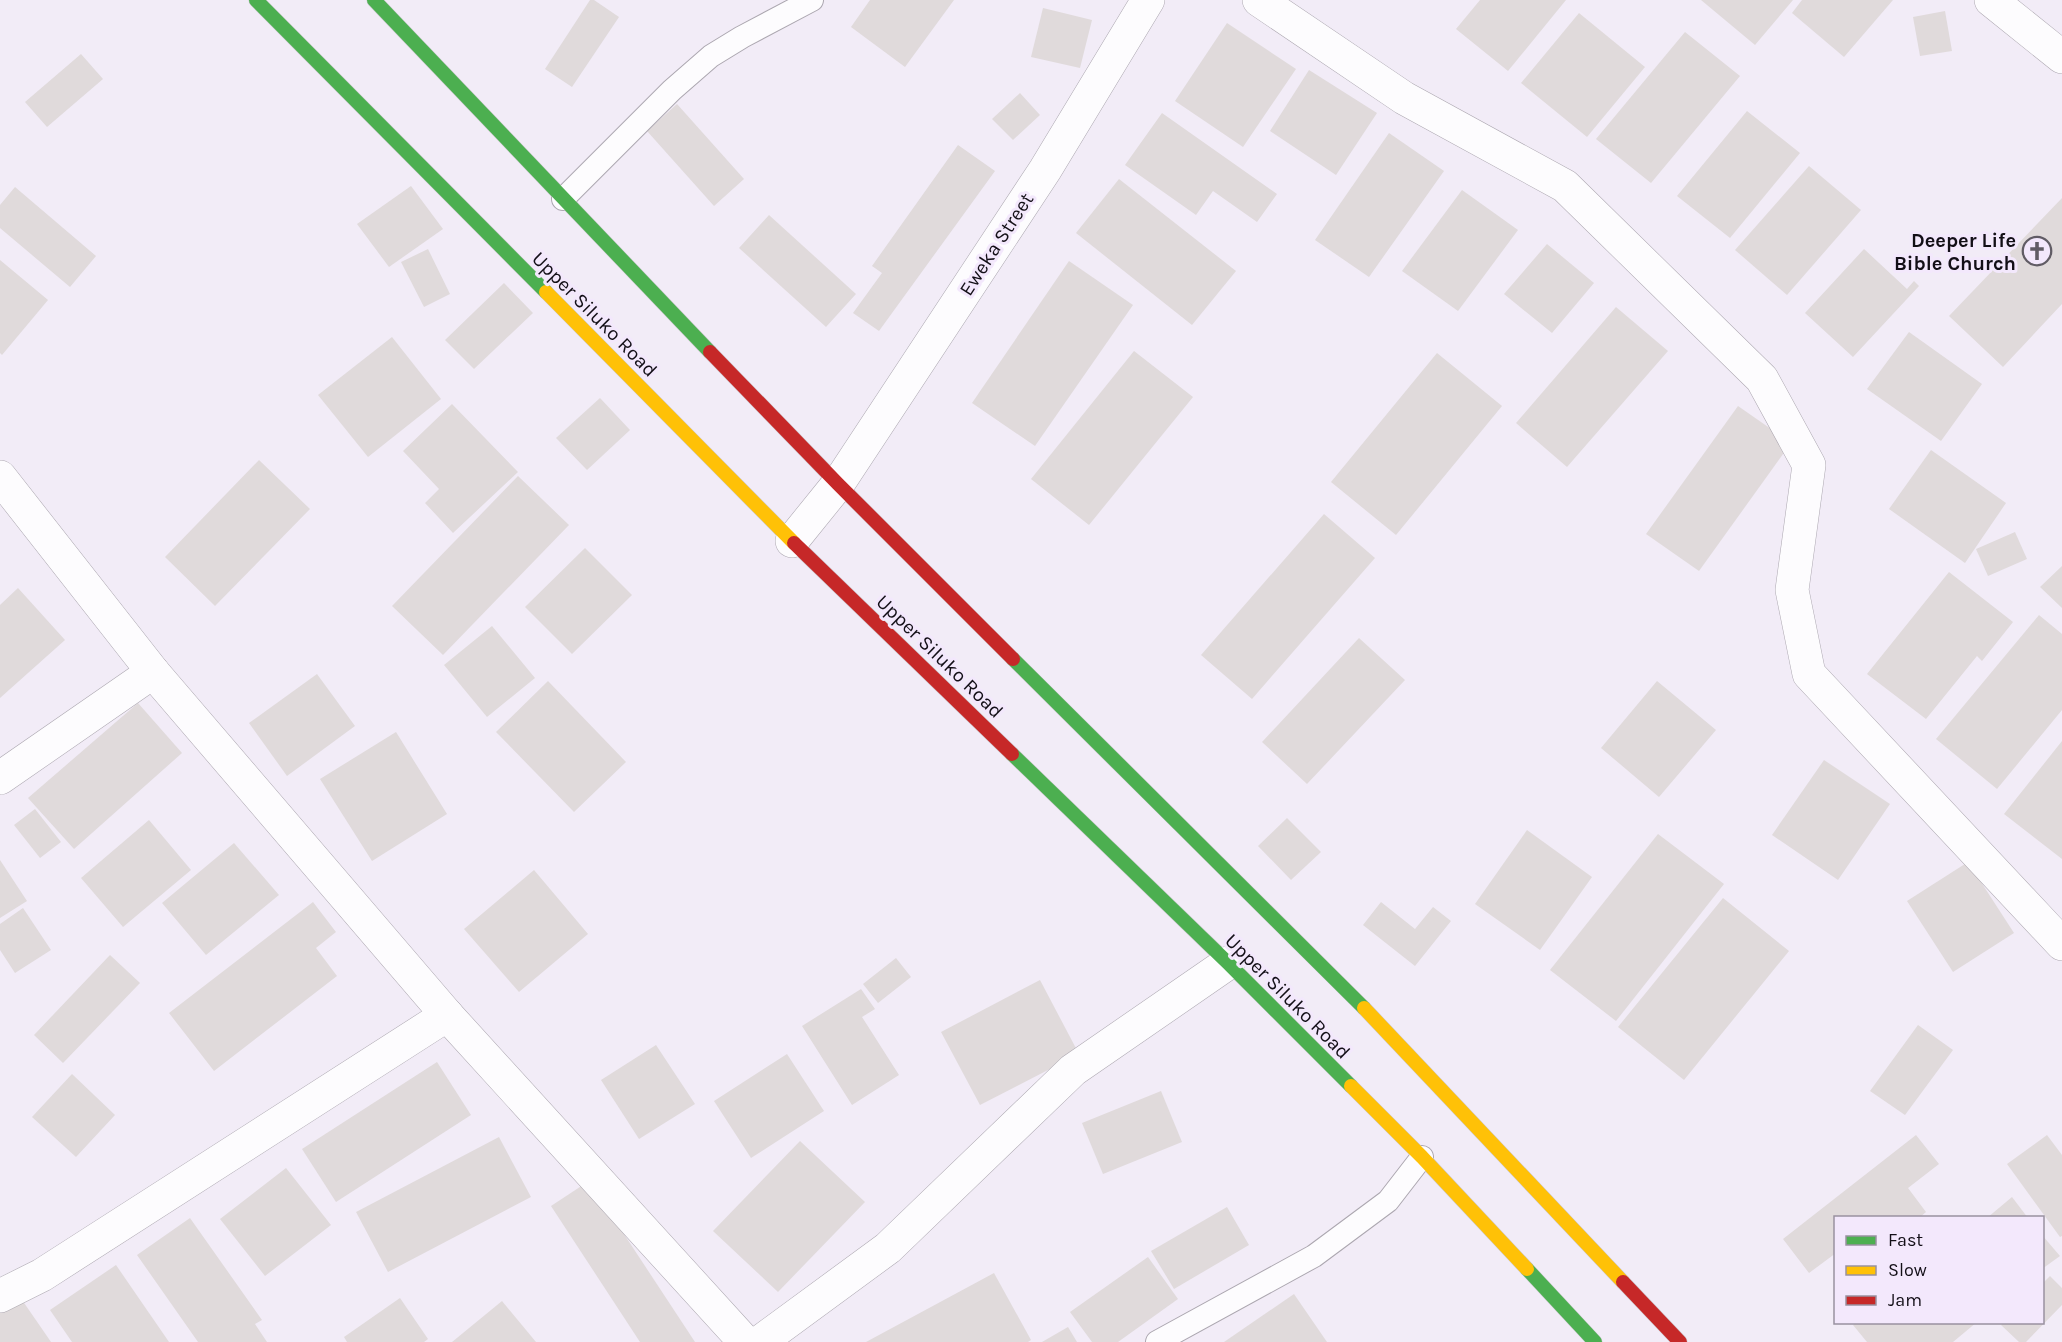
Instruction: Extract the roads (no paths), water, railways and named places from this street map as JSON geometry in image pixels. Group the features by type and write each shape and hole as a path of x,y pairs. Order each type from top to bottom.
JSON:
{"main road":[{"name":"Upper Siluko Road","path":"256,0 792,541 1228,963 1422,1157 1595,1342"},
{"path":"374,0 563,200 838,484 1365,1009 1680,1342"}],"street":[{"name":"Eweka Street","path":"838,484 1045,170 1148,0"},
{"path":"1259,0 1404,98 1565,186 1762,379 1809,465 1792,590 1809,674 2062,944"},
{"path":"1991,0 2062,57"},
{"path":"0,477 153,672 447,1015 745,1342"},
{"path":"792,541 838,484"},
{"path":"0,778 153,672"},
{"path":"760,1342 888,1248 1073,1070 1228,963"},
{"path":"0,1296 42,1275 447,1015"}],"lane":[{"path":"563,200 672,90 711,56 812,0"},
{"path":"1157,1342 1314,1256 1388,1201 1422,1157"}],"place":[{"name":"Deeper Life Bible Church","path":"2037,251"}]}
